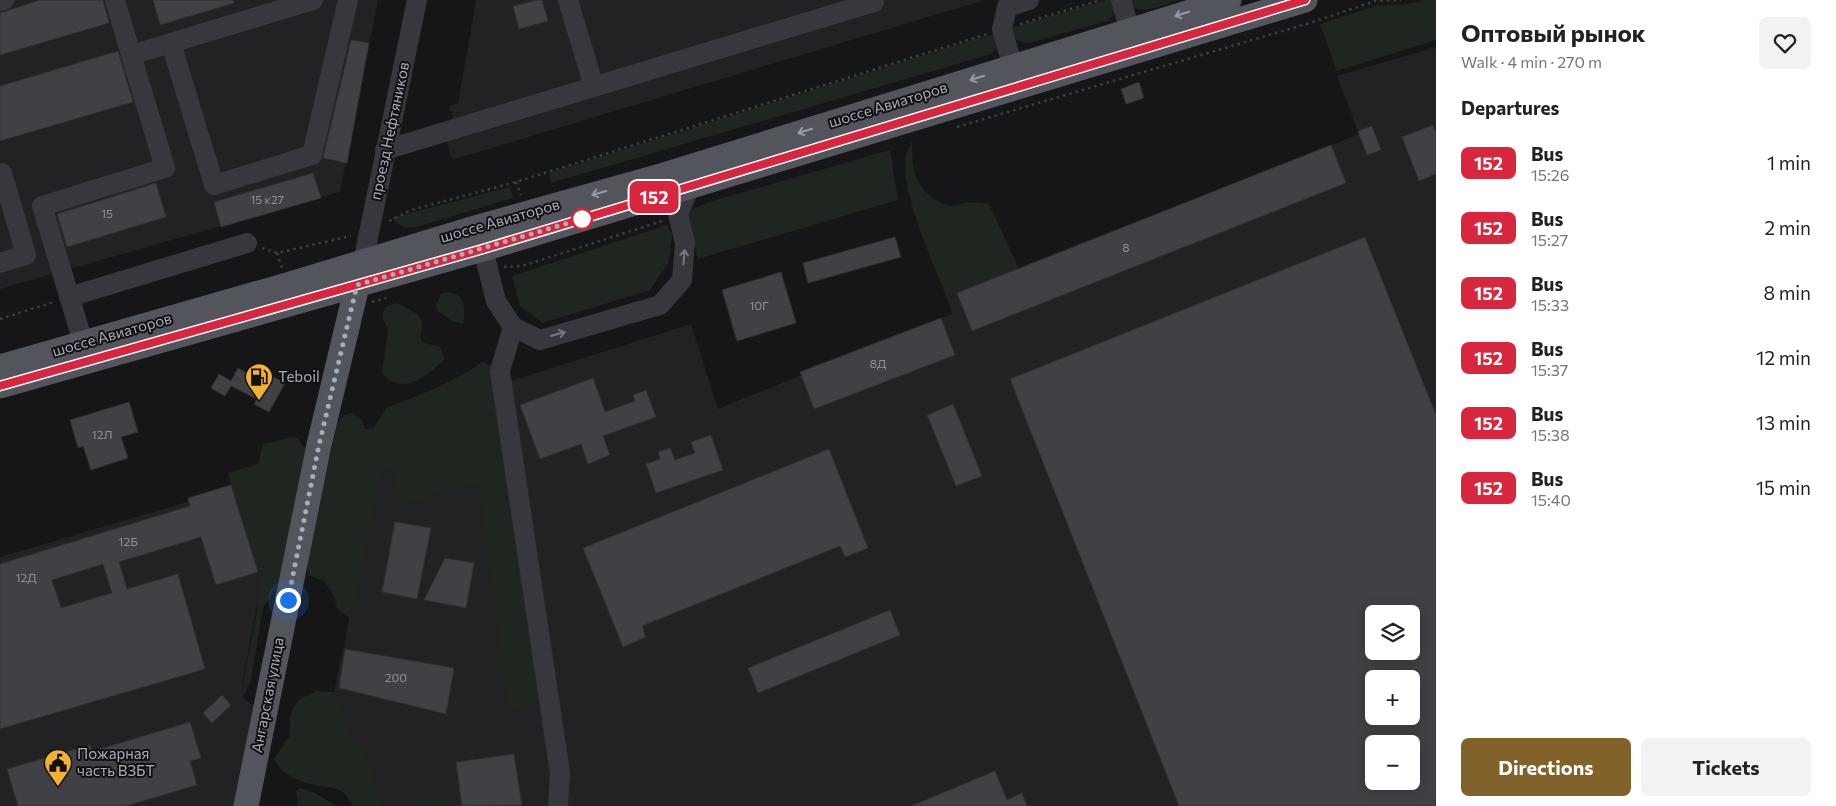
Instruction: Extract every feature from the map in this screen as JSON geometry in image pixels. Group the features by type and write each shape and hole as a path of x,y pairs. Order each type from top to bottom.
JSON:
{"main road":[{"name":"шоссе Авиаторов","path":"0,386 133,347 360,274 475,228 664,175 1229,0"},
{"name":"шоссе Авиаторов","path":"0,368 83,342 360,274 483,249 1305,0"},
{"name":"Ангарская улица","path":"246,806 319,445 360,274"}],"street":[{"path":"0,1 4,0"},
{"path":"14,214 165,168 114,0"},
{"path":"131,55 312,0"},
{"path":"171,43 214,185 312,155 348,0"},
{"name":"проезд Нефтяников","path":"360,274 417,0"},
{"path":"568,0 594,87"},
{"path":"1013,67 1002,29 1007,7 1029,0"},
{"path":"1121,0 1130,31"},
{"path":"385,150 874,2"},
{"path":"0,174 2,174 26,255 0,263"},
{"path":"483,249 496,300 513,327 540,340 660,305 682,280 685,243 678,214 690,186"},
{"path":"42,206 83,342"},
{"path":"69,297 247,243"},
{"path":"513,327 500,371 560,773 558,806"}],"path":[{"path":"247,243 277,253 338,241 369,231 411,210 516,182 1002,29 1101,0"},
{"path":"952,129 1313,22 1367,2 1401,0"},
{"path":"516,182 522,199"},
{"path":"0,319 69,297"}],"shaded area":[{"path":"0,0 378,0 340,192 0,289"},
{"path":"476,0 985,0 452,160 446,140 459,136 449,106 458,103"},
{"path":"1106,0 1116,0 1115,14 1107,21 1030,43 1017,40 1007,29"},
{"path":"1127,0 1178,0 1144,10 1137,9"},
{"path":"1423,0 1436,0 1436,40 1337,71 1320,24 1375,6 1409,4"},
{"path":"998,32 998,44 991,54 551,183 549,173"},
{"path":"1436,47 1436,806 367,806 364,776 315,782 382,465 502,384 691,324 718,409 952,314 947,298 1359,134 1337,76"},
{"path":"912,141 915,175 928,194 949,206 971,202 989,204 1019,269 947,298 912,207 905,170 906,154"},
{"path":"890,150 898,200 698,259 686,212 709,202"},
{"path":"510,187 513,198 416,227 404,228 391,218"},
{"path":"667,225 672,234 669,262 650,290 543,323 520,306 512,276"},
{"path":"447,292 458,295 461,298 464,308 463,324 452,321 438,311 436,305 441,294"},
{"path":"397,303 419,316 422,322 422,342 440,347 445,359 417,381 404,384 390,381 382,371 388,330 383,319 383,312 385,307"},
{"path":"482,362 495,367 542,697 534,705 509,710 479,484 450,483 428,498 417,502 400,496 396,492 395,474 383,466 351,619 338,610 333,594 324,581 308,575 307,558 338,422 344,415 352,413 362,420 365,429 374,428 386,408 448,382"},
{"path":"293,437 298,439 306,449 279,583 263,608 251,680 242,698 243,682 256,618 259,587 258,572 228,473 258,464 263,444"},
{"path":"231,485 258,572 260,589 243,680 242,697 257,708 237,806 0,806 0,557 187,502 188,498"},
{"path":"317,691 333,692 340,700 351,738 363,753 372,769 377,796 381,806 353,806 342,791 300,781 287,774 277,765 274,759 290,735 290,716 294,707 300,699"},
{"path":"300,788 315,793 336,806 297,806 296,791"},
{"path":"436,798 450,806 414,806"}],"building":[{"path":"40,0 103,0 109,23 0,55 0,13"},
{"path":"153,0 233,0 234,3 160,25"},
{"path":"542,0 548,21 519,29 513,6"},
{"path":"351,40 369,43 347,163 323,158"},
{"path":"118,51 133,102 0,141 0,86"},
{"path":"1139,82 1144,98 1126,104 1121,89"},
{"path":"1433,125 1436,133 1436,174 1419,181 1402,137"},
{"path":"1372,126 1381,150 1367,155 1358,131"},
{"path":"1331,145 1346,183 972,331 957,293"},
{"path":"313,173 321,198 221,227 214,202"},
{"path":"156,183 166,217 67,247 57,214"},
{"path":"895,237 901,257 808,283 803,263"},
{"path":"1365,237 1436,415 1436,806 1179,806 1010,379"},
{"path":"781,272 796,323 737,341 722,290"},
{"path":"941,318 955,355 814,409 800,372"},
{"path":"238,368 265,383 270,375 285,383 269,412 254,404 257,399 231,386 225,396 211,388 219,374 231,381"},
{"path":"593,378 605,412 635,401 633,395 646,390 656,417 603,436 610,455 588,464 581,444 540,459 520,405"},
{"path":"129,402 138,432 121,437 128,458 91,470 83,446 78,448 70,420"},
{"path":"953,404 982,476 956,486 927,415"},
{"path":"711,435 723,470 656,493 646,464 660,459 658,452 670,448 675,460 695,453 691,442"},
{"path":"829,449 868,548 845,557 840,546 642,626 646,637 623,647 583,548"},
{"path":"231,485 258,572 216,585 201,537 119,562 127,589 178,574 205,669 0,729 0,564 190,506 188,498","holes":["103,564 112,593 61,608 52,580"]},
{"path":"395,522 431,528 417,599 382,592"},
{"path":"445,558 474,563 466,608 424,600"},
{"path":"890,610 900,635 758,693 748,668"},
{"path":"345,649 454,668 446,714 339,688"},
{"path":"222,695 231,705 212,723 203,713"},
{"path":"190,722 201,758 190,761 197,785 126,806 18,806 7,769 90,745 93,751"},
{"path":"514,754 522,805 462,806 456,762"},
{"path":"995,771 1007,800 1022,793 1027,806 911,806"}],"bus line":[{"name":"152","path":"0,386 114,352 483,249 1305,0"}],"place":[{"name":"Teboil","path":"259,401"},
{"name":"Пожарная часть ВЗБТ","path":"58,787"}],"route":[{"path":"288,600 319,445 357,285 582,219"}]}
